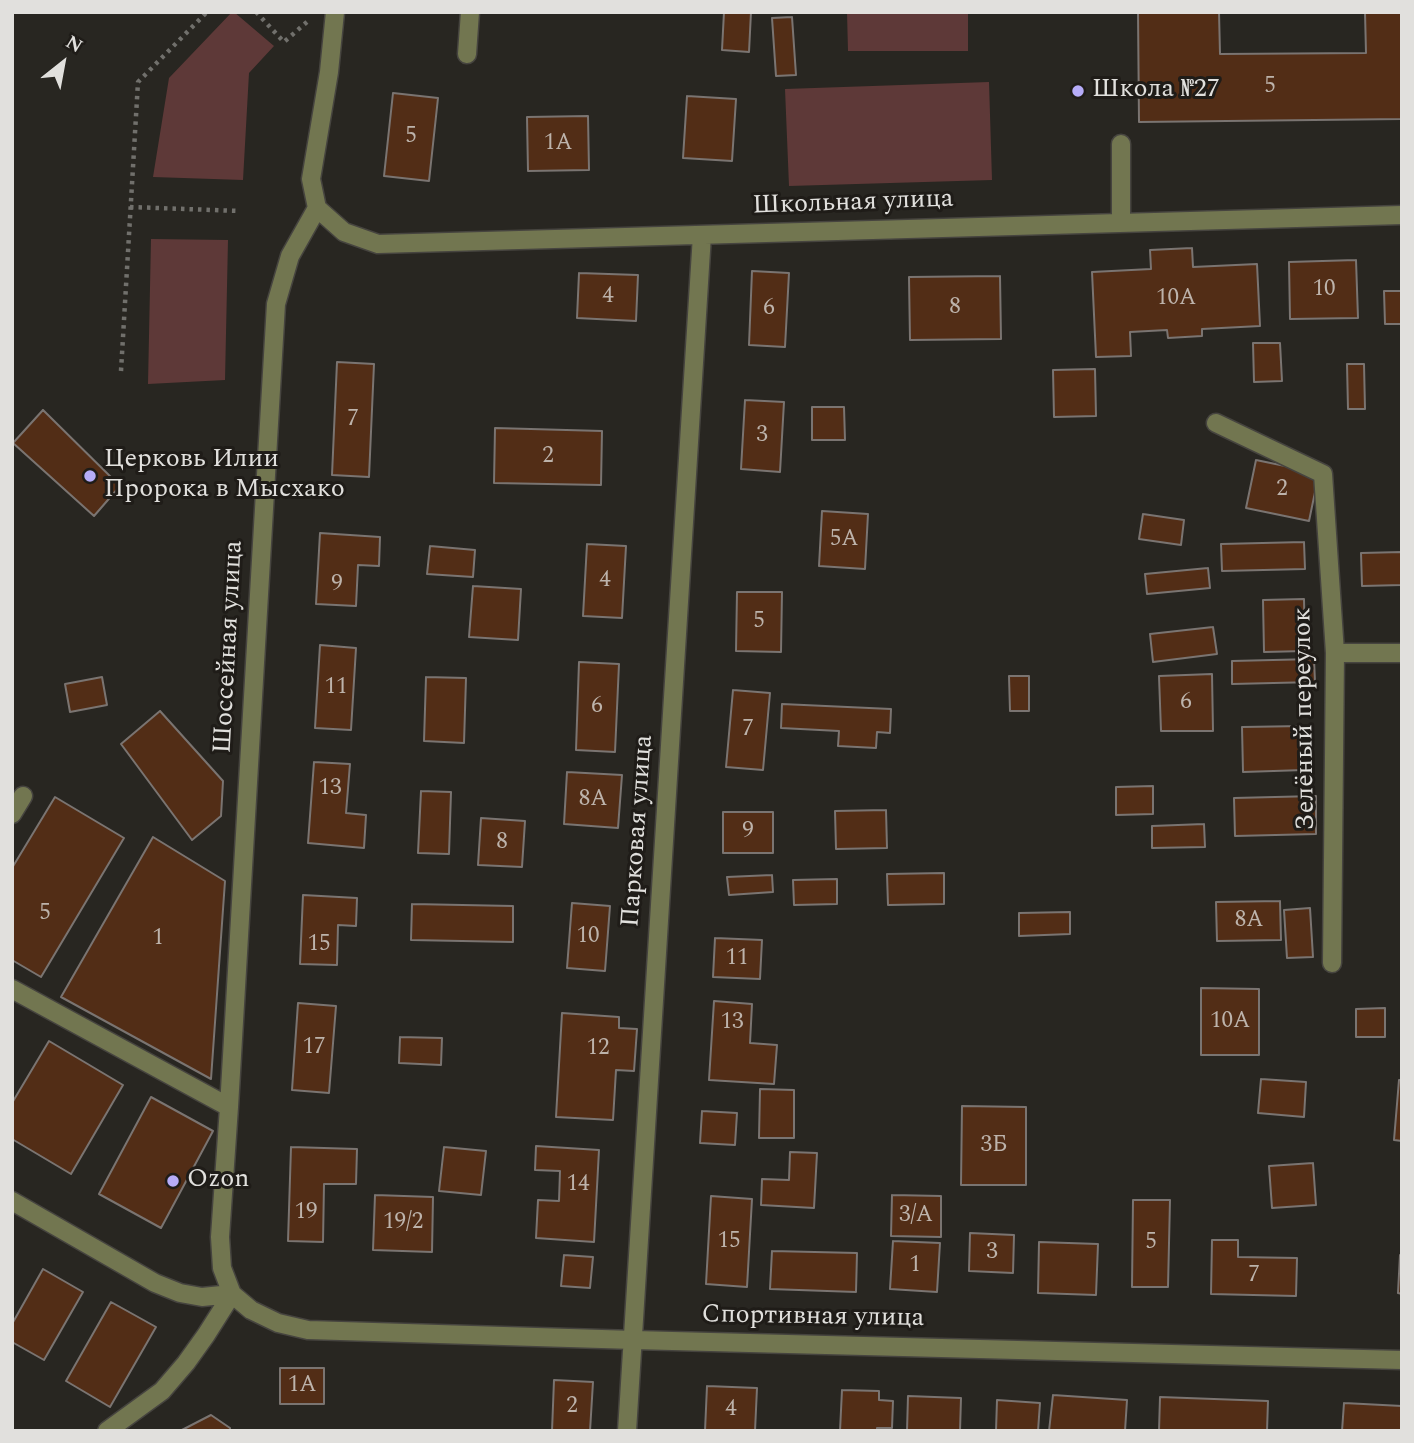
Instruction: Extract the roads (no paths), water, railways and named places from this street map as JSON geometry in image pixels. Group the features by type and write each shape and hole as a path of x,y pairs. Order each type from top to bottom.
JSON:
{"street":[{"path":"317,208 311,179 329,72 335,12"},
{"path":"467,54 470,12"},
{"path":"1121,144 1121,223"},
{"name":"Школьная улица","path":"317,208 344,232 378,244 1402,215"},
{"name":"Шоссейная улица","path":"232,1294 222,1268 220,1237 276,304 290,256 317,208"},
{"name":"Парковая улица","path":"627,1431 702,235"},
{"name":"Зелёный переулок","path":"1216,423 1323,474 1335,653 1332,963"},
{"path":"1335,653 1402,653"},
{"path":"12,814 23,796"},
{"path":"12,989 229,1107"},
{"path":"12,1201 155,1283 180,1293 201,1297 232,1294"},
{"path":"107,1431 162,1391 199,1344 232,1294"},
{"name":"Спортивная улица","path":"232,1294 260,1315 278,1323 308,1330 1402,1360"}],"place":[{"name":"Школа №27","path":"1078,91"},
{"name":"Церковь Илии Пророка в Мысхако","path":"90,476"},
{"name":"Ozon","path":"173,1181"}]}
